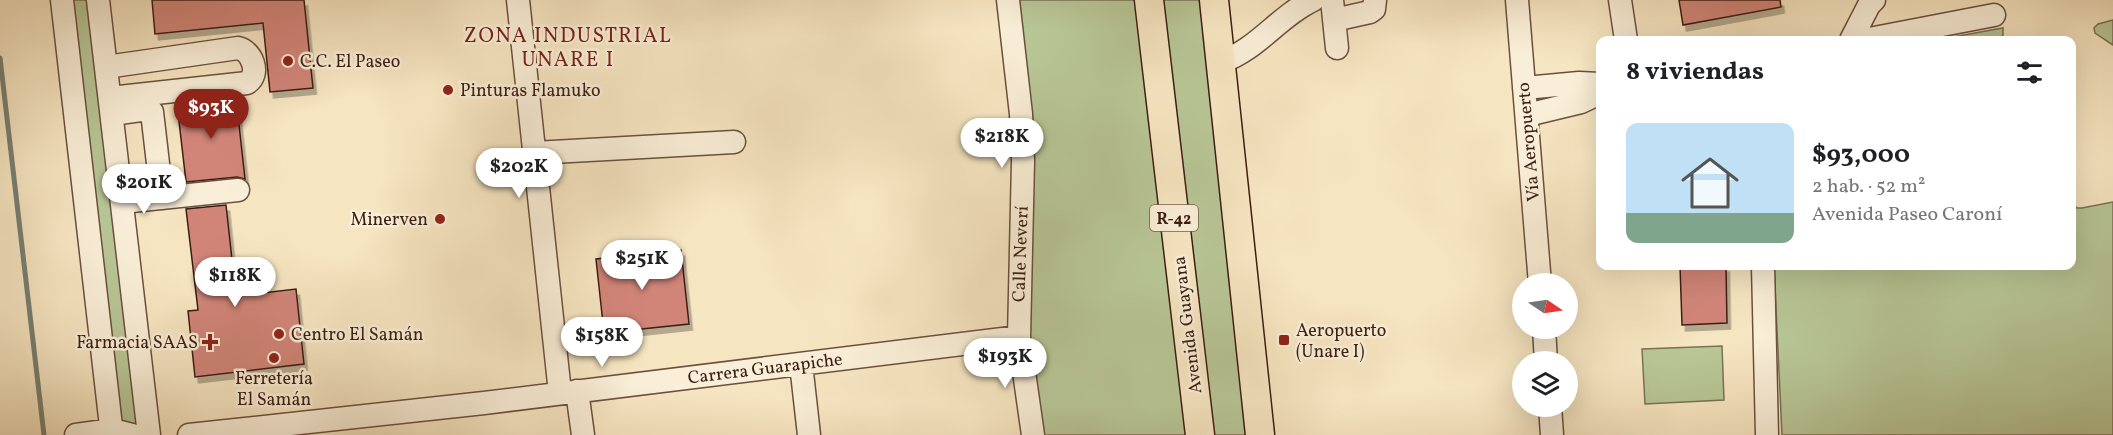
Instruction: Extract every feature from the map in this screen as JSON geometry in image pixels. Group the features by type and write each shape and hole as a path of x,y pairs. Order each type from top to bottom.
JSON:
{"main road":[{"name":"Avenida Guayana","path":"1149,0 1200,435"},
{"path":"1214,0 1260,435"},
{"path":"1220,55 1226,0"}],"street":[{"path":"62,0 118,433 76,435"},
{"path":"98,0 149,435"},
{"path":"518,0 534,153 569,392 582,435"},
{"name":"Calle Neverí","path":"1008,0 1018,75 1023,161 1019,337 1033,435"},
{"path":"1220,55 1243,52 1294,10 1313,0"},
{"path":"1337,48 1333,10 1370,12 1374,9 1375,0"},
{"name":"Vía Aeropuerto","path":"1517,0 1539,273"},
{"path":"1620,0 1625,36"},
{"path":"1853,36 1870,2"},
{"path":"1885,36 1994,15"},
{"path":"106,67 238,48 245,50 251,56 255,74 253,80 247,83 150,93 111,106"},
{"path":"148,61 150,93"},
{"path":"1524,88 1579,82 1596,84"},
{"path":"1527,115 1581,102 1596,95"},
{"path":"111,106 148,109 152,112 162,198"},
{"path":"534,153 734,142"},
{"path":"122,202 238,190"},
{"path":"1763,270 1767,435"},
{"name":"Carrera Guarapiche","path":"189,435 484,404 1019,337"},
{"path":"801,364 809,435"},
{"path":"1551,417 1552,435"}],"green space":[{"path":"62,0 98,0 149,435 112,430"},
{"path":"1010,0 1214,0 1260,435 1033,435"},
{"path":"2113,20 2113,45 2095,33 2094,28 2098,24"},
{"path":"2003,28 2002,36 1958,36"},
{"path":"2113,202 2113,435 1782,435 1774,270 2076,270 2076,207"},
{"path":"1722,346 1724,400 1645,404 1642,349"}],"building":[{"name":"C.C. El Paseo","path":"152,0 304,0 313,88 270,92 263,23 155,34"},
{"path":"1679,0 1780,0 1781,7 1683,25"},
{"path":"236,98 245,179 237,177 186,182 177,104"},
{"path":"226,205 236,296 296,289 304,364 195,377 188,311 198,310 186,209"},
{"path":"681,250 689,324 604,333 596,259"},
{"path":"1680,270 1726,270 1727,323 1682,325"}],"waterway":[{"path":"0,58 44,435"}],"place":[{"name":"C.C. El Paseo","path":"288,61"},
{"name":"Pinturas Flamuko","path":"448,90"},
{"name":"Minerven","path":"440,219"},
{"name":"Centro El Samán","path":"279,334"},
{"name":"Aeropuerto (Unare I)","path":"1284,340"},
{"name":"Farmacia SAAS","path":"210,342"},
{"name":"Ferretería El Samán","path":"274,358"}],"district":[{"name":"ZONA INDUSTRIAL UNARE I","path":"568,47"}]}
